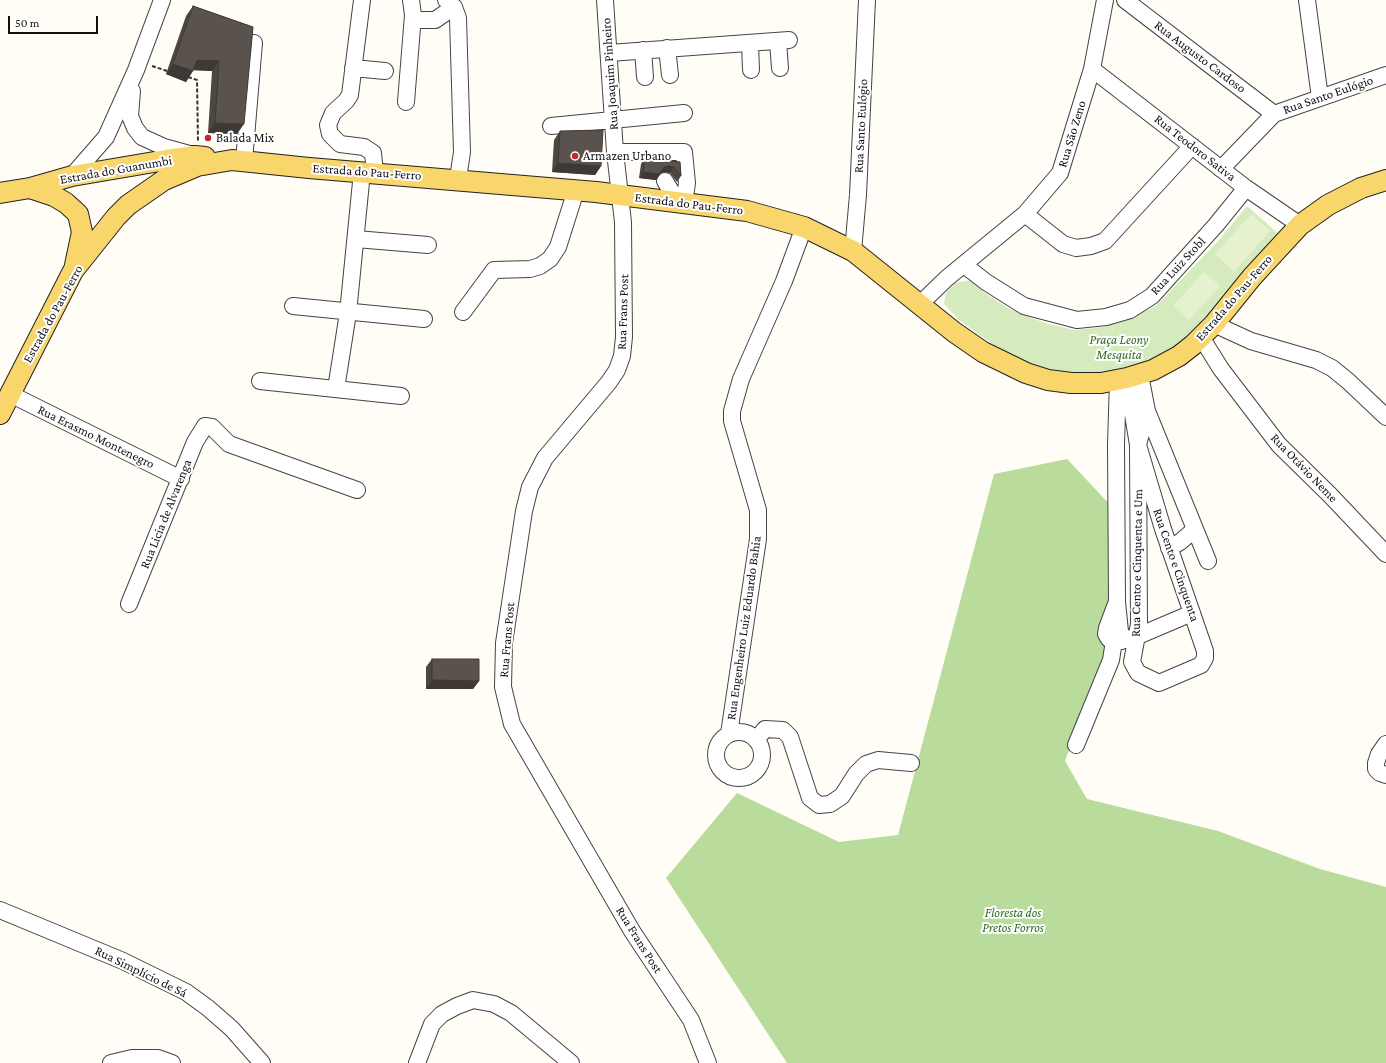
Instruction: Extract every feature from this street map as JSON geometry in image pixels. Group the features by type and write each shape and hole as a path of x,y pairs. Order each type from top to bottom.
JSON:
{"main road":[{"name":"Estrada do Guanumbi","path":"0,193 30,188 72,176 197,156 238,160"},
{"name":"Estrada do Pau-Ferro","path":"0,414 73,271 116,217 142,194 183,171 238,160 309,168 458,179 576,190 747,211 804,227 853,251 969,343 999,361 1026,373 1048,380 1071,383 1100,383 1128,378 1154,370 1179,356 1207,331 1252,277 1300,225 1328,205 1361,188 1386,180"},
{"path":"30,188 54,196 66,203 78,214 81,223 81,241 73,271"}],"street":[{"path":"72,176 106,137 136,70 162,0"},
{"path":"336,389 348,313 356,239 368,172 373,153 368,149 340,144 334,140 330,134 328,125 331,117 350,95 362,0"},
{"path":"406,102 413,20 412,0"},
{"name":"Rua Joaquim Pinheiro","path":"605,0 615,152 620,195"},
{"name":"Rua Santo Eulógio","path":"853,251 858,195 867,0"},
{"name":"Rua São Zeno","path":"919,304 947,278 1026,214 1060,173 1092,69 1105,0"},
{"name":"Rua Augusto Cardoso","path":"1125,0 1274,114"},
{"path":"1307,0 1320,98"},
{"path":"413,20 435,20 450,3 458,18 462,152 458,179"},
{"path":"609,53 784,41 780,68"},
{"path":"238,160 254,43"},
{"path":"750,43 751,70"},
{"path":"668,48 670,75"},
{"path":"643,50 645,77"},
{"path":"353,68 385,71"},
{"name":"Rua Teodoro Sativa","path":"1092,69 1246,188 1300,225"},
{"path":"136,70 130,101 130,116 134,128 142,137 151,142 197,156"},
{"name":"Rua Santo Eulógio","path":"1221,169 1274,114 1386,75"},
{"path":"551,126 613,122 684,113"},
{"path":"1026,214 1063,244 1076,248 1098,243 1105,240 1125,220 1192,146"},
{"path":"615,152 683,151 685,153 687,183 677,202"},
{"path":"648,152 657,166"},
{"path":"665,181 677,202"},
{"name":"Rua Luiz Stobl","path":"964,265 986,282 1024,306 1077,320 1106,317 1130,310 1152,296 1216,225 1246,188"},
{"path":"463,312 494,270 530,269 540,266 550,260 558,247 576,190"},
{"name":"Rua Frans Post","path":"620,195 623,222 624,337 622,356 617,370 609,382 545,458 530,487 524,512 504,643 503,687 512,724 632,931 691,1020 708,1063"},
{"name":"Rua Engenheiro Luiz Eduardo Bahia","path":"729,734 758,539 758,510 732,421 732,411 741,379 784,281 804,227"},
{"path":"356,239 428,245"},
{"path":"293,306 348,313 424,319"},
{"path":"1207,331 1251,341 1316,360 1332,368 1386,417"},
{"name":"Rua Otávio Neme","path":"1207,331 1221,369 1279,446 1330,495 1386,554"},
{"path":"1128,378 1147,410 1194,530 1208,561"},
{"path":"1118,641 1109,639 1106,634 1117,602 1116,445 1128,378"},
{"name":"Rua Cento e Cinquenta","path":"1128,378 1138,445 1169,548 1205,651 1205,658"},
{"path":"260,381 401,396"},
{"name":"Rua Erasmo Montenegro","path":"10,394 181,479"},
{"path":"1138,445 1147,410"},
{"name":"Rua Licia de Alvarenga","path":"129,604 195,442 205,426 212,427 229,444 357,490"},
{"name":"Rua Cento e Cinquenta e Um","path":"1138,445 1138,630 1132,662 1138,673 1154,682 1164,682 1201,665 1205,658"},
{"path":"1138,540 1150,531 1163,529"},
{"path":"1169,548 1180,542 1194,530"},
{"path":"1076,746 1118,641 1138,630 1191,608"},
{"path":"756,740 765,729 772,728 783,730 790,736 810,798 819,805 830,804 842,796 856,774 866,764 878,760 911,763"},
{"path":"744,732 756,740 762,753 758,767 748,776 733,778 721,770 716,757 719,743 729,734 744,732"},
{"path":"1385,775 1376,769 1376,763 1379,754 1386,744"},
{"name":"Rua Simplício de Sá","path":"0,910 123,961 186,992 208,1008 232,1029 262,1063"},
{"path":"416,1063 432,1024 442,1014 473,1000 494,1004 511,1013 571,1063"},
{"path":"111,1063 114,1061 132,1058 158,1058 172,1063"}],"path":[{"path":"188,77 197,80 197,156"}],"green space":[{"name":"Praça Leony Mesquita","path":"1247,206 1281,236 1182,343 1152,361 1133,369 1085,376 1035,367 1013,357 991,343 959,320 944,304 946,293 955,283 970,280 985,293 1009,309 1045,323 1074,330 1103,327 1127,320 1157,305 1219,240"},
{"path":"1251,214 1270,231 1234,272 1215,254"},
{"path":"1204,272 1220,286 1189,320 1173,306"},
{"name":"Floresta dos Pretos Forros","path":"1067,459 1115,510 1111,636 1065,761 1087,799 1218,831 1320,869 1386,887 1386,1063 787,1063 666,878 737,793 839,842 898,835 994,474"}],"building":[{"path":"193,6 253,27 244,124 215,123 219,61 197,60 193,71 173,64"},
{"name":"Armazen Urbano","path":"603,130 601,166 558,163 560,131"},
{"path":"645,158 680,162 681,176 674,167 669,166 664,167 660,174 643,172"},
{"path":"432,659 479,659 479,681 432,680"}],"place":[{"name":"Balada Mix","path":"208,138"},
{"name":"Armazen Urbano","path":"575,156"}]}
